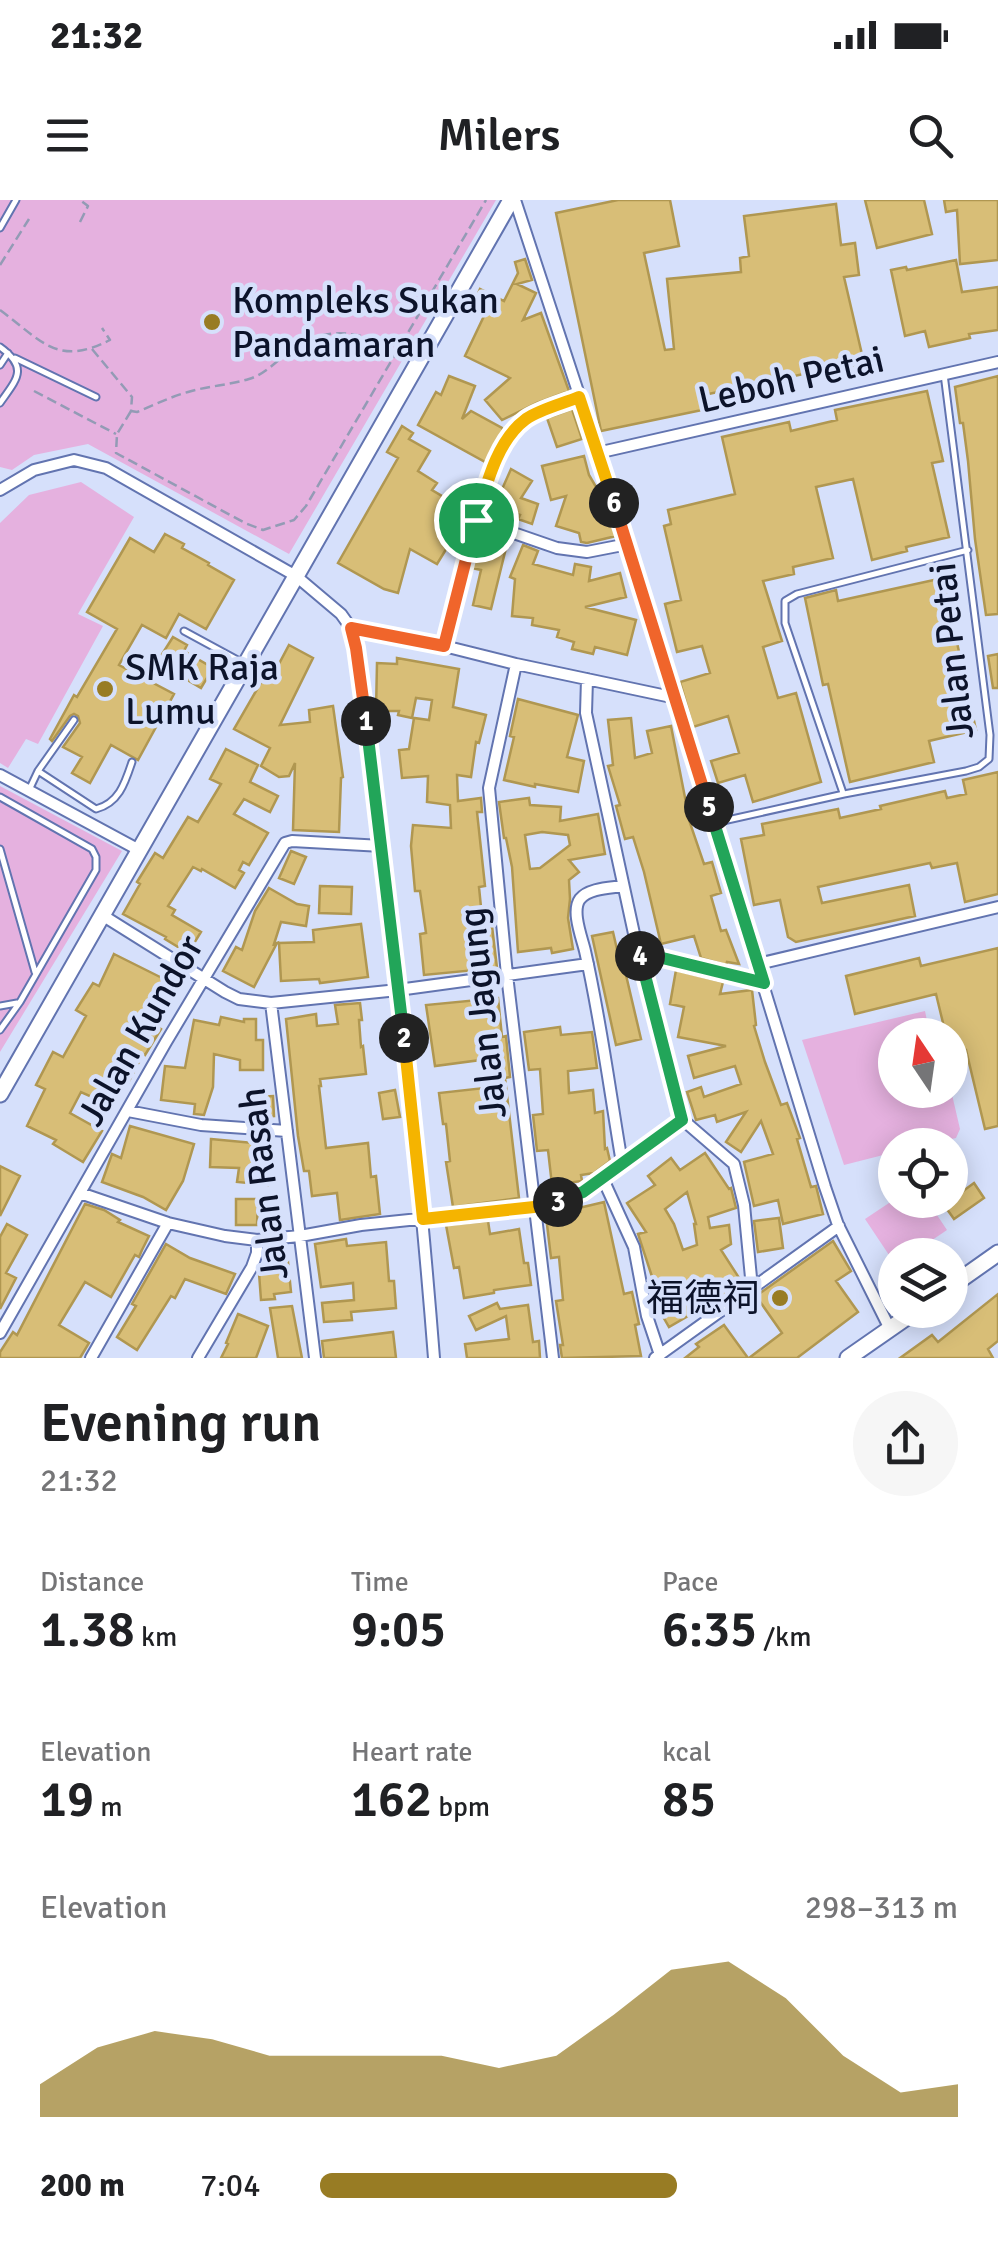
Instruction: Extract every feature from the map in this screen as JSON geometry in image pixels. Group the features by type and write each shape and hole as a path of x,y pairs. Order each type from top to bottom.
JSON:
{"street":[{"path":"513,200 628,544 825,1187 839,1226 890,1330"},
{"path":"0,1094 513,200"},
{"name":"Leboh Petai","path":"598,453 998,362"},
{"path":"444,646 488,479 507,441 528,418 579,397"},
{"path":"1,488 34,470 74,460 106,468 296,576 341,614 351,628 382,846 423,1219 434,1358"},
{"path":"476,520 556,548 587,552 628,544"},
{"path":"351,628 676,698"},
{"name":"Jalan Jagung","path":"516,664 489,788 553,1358"},
{"path":"588,679 586,713 638,952 682,1120 734,1164 744,1205 752,1288"},
{"path":"0,775 139,850"},
{"name":"Jalan Kundor","path":"0,1333 285,843 382,846"},
{"path":"622,1163 577,903 594,890 623,886"},
{"path":"758,964 998,907"},
{"path":"102,916 239,1000 271,1003 398,990 588,964"},
{"path":"638,952 764,983"},
{"name":"Jalan Rasah","path":"271,1003 315,1358"},
{"path":"128,1111 201,1126 288,1131"},
{"path":"80,1193 225,1236 257,1240 300,1236 361,1225 534,1207 567,1199 583,1192 682,1120"},
{"path":"602,1177 634,1247 658,1356 839,1226"},
{"path":"91,1358 168,1222"},
{"path":"198,1358 252,1267 257,1240"},
{"path":"968,1274 998,1253"},
{"path":"848,1358 893,1328"}],"lane":[{"path":"0,228 16,200"},
{"path":"0,347 96,397"},
{"path":"0,365 8,353"},
{"path":"0,403 18,376 15,358"},
{"name":"Jalan Petai","path":"714,823 966,772 989,760 990,735 944,374"},
{"path":"844,794 785,623 785,601 797,594 968,550"},
{"path":"184,631 246,664"},
{"path":"28,790 74,720"},
{"path":"38,771 96,809 102,809 120,793 132,762"},
{"path":"0,797 92,849 96,857 96,870 0,1030"},
{"path":"0,850 35,973"},
{"path":"0,1006 20,1002"}],"path":[{"path":"80,200 88,206 80,222"},
{"path":"92,349 132,397 131,411 118,434 116,453 263,530 294,520 306,506 486,200"},
{"path":"0,266 30,220"},
{"path":"16,240 26,246"},
{"path":"0,310 58,352 92,349 110,340 102,328"},
{"path":"131,411 186,392 251,378 315,337 360,334 380,340 396,354"},
{"path":"34,391 118,434"}],"shaded area":[{"name":"Kompleks Sukan Pandamaran","path":"0,200 496,200 289,554 88,444 34,455 12,470 0,467"},
{"path":"81,482 134,517 78,614 103,626 38,744 26,739 8,768 0,763 0,523 29,495"},
{"path":"0,786 122,851 0,1052"},
{"path":"925,1011 926,1018 895,1018"},
{"path":"878,1022 878,1108 955,1108 960,1128 878,1128 878,1156 844,1165 802,1040"},
{"path":"878,1210 878,1218 939,1218 947,1230 935,1238 878,1238 865,1219"}],"building":[{"path":"618,200 670,200 679,246 644,253 665,350 674,349 667,279 741,272 740,258 749,256 744,216 836,204 841,245 855,243 859,275 844,277 864,363 699,396 702,410 601,431 556,213"},
{"path":"865,200 924,200 932,234 877,248"},
{"path":"944,200 998,200 998,260 960,264 957,210 946,212"},
{"path":"525,259 532,280 517,284 536,293 523,320 541,313 569,391 502,420 485,400 510,378 465,356 484,316 471,309 480,289 504,301 518,273 515,262"},
{"path":"956,260 962,292 998,287 998,330 969,334 970,338 929,347 925,331 905,336 891,270"},
{"path":"449,376 475,386 462,419 471,411 504,432 487,463 418,425 436,392 441,395"},
{"path":"998,376 998,614 986,615 963,423 955,387"},
{"path":"927,391 943,461 932,463 949,537 872,560 853,479 816,487 833,558 793,567 794,574 763,581 782,641 763,647 778,698 796,693 821,782 753,802 745,775 718,783 711,761 739,753 728,716 693,727 680,682 710,673 702,646 677,652 665,604 681,600 664,526 671,524 668,510 735,494 722,437 789,422 791,431 837,420 835,410"},
{"path":"572,409 582,439 557,447 547,418"},
{"path":"402,426 413,433 409,439 430,451 418,471 437,483 432,490 469,512 437,564 410,549 398,593 338,563 398,458 387,452"},
{"path":"584,456 589,475 602,491 616,536 587,543 581,542 579,533 556,526 566,496 551,500 542,466"},
{"path":"511,469 532,481 521,498 538,504 532,524 495,505"},
{"path":"165,534 234,580 206,629 179,614 166,638 142,625 119,665 174,694 138,760 111,745 90,783 72,773 82,757 63,747 80,723 78,716 70,716 50,739 117,629 87,612 130,538 154,552"},
{"path":"481,534 508,540 491,609 473,605 481,570 472,568"},
{"path":"523,545 538,551 533,564 573,575 575,564 591,567 589,581 620,573 626,597 585,607 636,620 627,655 595,647 593,654 572,649 574,642 557,637 559,630 532,625 533,618 512,616 515,579 510,577"},
{"path":"943,578 976,730 929,741 934,762 850,782 828,684 823,685 805,598 836,590 838,601"},
{"path":"173,637 187,645 184,651 213,668 201,688 157,662"},
{"path":"289,645 313,658 280,725 310,722 309,710 333,706 343,777 339,832 293,830 295,763 289,776 279,777 261,766 270,748 234,729 267,672 273,675"},
{"path":"998,654 998,688 993,688 988,656"},
{"path":"397,658 459,669 453,707 486,715 479,743 476,742 471,777 457,775 458,801 481,798 482,812 477,812 485,886 479,887 483,927 492,926 497,968 424,975 420,934 426,933 420,891 415,891 413,825 451,828 450,805 427,802 428,776 402,778 399,750 409,749 414,718 429,720 432,700 416,698 412,718 398,715 399,711 376,711 377,663 397,664"},
{"path":"518,699 578,715 567,757 584,761 578,792 504,780"},
{"path":"631,718 635,758 652,753 647,731 671,726 690,823 704,864 712,862 721,893 711,896 721,931 726,930 739,964 726,965 701,958 694,936 661,944 633,837 625,839 608,766 613,765 608,720"},
{"path":"226,749 258,765 250,782 278,796 270,812 244,799 234,814 268,833 249,865 243,862 239,870 244,873 235,888 193,867 168,906 175,910 172,915 201,932 188,953 123,914 155,853 163,858 188,817 198,822 221,784 210,779"},
{"path":"998,772 998,894 965,902 957,863 932,868 930,863 818,887 822,903 909,885 915,916 796,942 788,937 780,900 754,905 741,839 764,835 762,824 838,809 840,818 945,791 947,798 966,794 963,780"},
{"path":"529,798 530,805 561,807 560,821 598,814 605,854 569,860 579,872 569,880 568,918 573,949 518,952 512,867 499,802","holes":["525,835 568,835 570,845 540,868 530,869"]},
{"path":"291,851 306,857 294,884 279,878"},
{"path":"320,886 352,887 351,914 319,913"},
{"path":"269,888 297,904 309,906 306,926 281,922 274,944 277,943 254,987 223,971 236,947 242,950 255,911"},
{"path":"361,924 368,977 320,983 319,979 281,981 279,943 314,942 313,930"},
{"path":"613,932 641,1039 616,1045 592,936"},
{"path":"998,948 998,1126 985,1129 968,1058 968,1018 942,1018 936,994 855,1014 846,976 919,958 921,966"},
{"path":"114,954 178,986 158,1027 161,1029 128,1083 122,1080 110,1105 81,1092 70,1113 102,1131 83,1162 53,1144 56,1140 27,1126 45,1089 36,1085 53,1052 63,1057 86,1016 76,1010 93,983 99,986"},
{"path":"676,970 723,982 720,994 752,990 754,1026 765,1062 781,1105 787,1103 811,1187 816,1186 823,1214 783,1224 778,1200 754,1206 744,1162 773,1154 761,1121 741,1152 726,1142 746,1112 717,1122 715,1115 696,1120 687,1092 701,1087 704,1097 741,1084 735,1066 694,1078 688,1056 726,1046 678,1037 684,1007 670,1004"},
{"path":"498,998 502,1037 506,1036 510,1077 505,1078 519,1198 453,1207 446,1162 450,1161 446,1124 439,1093 485,1088 481,1060 435,1066 426,1005"},
{"path":"360,1003 366,1074 320,1079 319,1086 326,1148 368,1143 380,1214 340,1220 337,1193 312,1196 309,1171 304,1171 286,1019 316,1014 317,1026 338,1024 335,1005"},
{"path":"221,1017 244,1022 256,1019 256,1040 263,1040 263,1070 240,1070 240,1060 214,1054 213,1087 204,1115 194,1114 195,1104 161,1100 165,1066 185,1068 194,1020 219,1025"},
{"path":"560,1027 561,1035 592,1032 597,1068 568,1071 569,1093 593,1090 595,1113 603,1111 605,1149 610,1161 594,1173 581,1175 582,1181 552,1185 548,1150 537,1151 533,1115 543,1114 540,1069 529,1070 524,1032"},
{"path":"395,1090 400,1117 383,1119 379,1093"},
{"path":"273,1096 274,1116 259,1117 257,1097"},
{"path":"130,1126 194,1144 183,1181 166,1210 102,1182 112,1154 121,1158"},
{"path":"211,1139 273,1145 268,1185 237,1182 239,1168 210,1167"},
{"path":"705,1153 731,1188 736,1208 708,1217 710,1228 729,1225 731,1244 721,1250 743,1284 669,1327 654,1301 659,1298 638,1234 646,1232 627,1203 655,1185 648,1176 671,1158 680,1170","holes":["687,1192 697,1245 683,1250 665,1209"]},
{"path":"0,1166 20,1176 0,1216"},
{"path":"974,1183 984,1198 968,1209 968,1187"},
{"path":"236,1199 258,1199 257,1225 236,1225"},
{"path":"604,1202 624,1294 632,1292 641,1356 562,1358 556,1301 563,1300 559,1257 551,1258 546,1216 580,1212 579,1208"},
{"path":"85,1204 104,1210 118,1222 149,1236 139,1257 135,1255 111,1297 85,1282 59,1325 89,1343 80,1358 0,1358 13,1332 17,1335"},
{"path":"779,1218 783,1248 758,1252 754,1221"},
{"path":"488,1221 490,1234 519,1229 531,1285 464,1298 446,1225"},
{"path":"7,1224 27,1235 6,1273 16,1278 0,1309 0,1237"},
{"path":"346,1239 347,1246 386,1242 396,1308 351,1312 352,1320 324,1322 322,1303 354,1300 353,1283 321,1287 315,1244"},
{"path":"833,1241 851,1271 836,1281 858,1312 797,1358 749,1358 782,1333 756,1296"},
{"path":"166,1244 190,1258 235,1274 226,1294 185,1279 137,1350 117,1337"},
{"path":"288,1262 291,1292 261,1300 262,1265"},
{"path":"998,1294 998,1341 988,1349 993,1358 900,1358 932,1335 938,1342 956,1328 968,1328 968,1318"},
{"path":"497,1303 500,1309 528,1305 533,1342 539,1341 540,1358 467,1358 465,1344 509,1339 506,1316 476,1330 469,1316"},
{"path":"292,1306 302,1358 278,1358 270,1308"},
{"path":"238,1314 268,1326 256,1358 221,1358"},
{"path":"724,1325 748,1358 685,1358 699,1347 696,1344"},
{"path":"393,1332 396,1358 324,1358 322,1341"}],"place":[{"name":"Kompleks Sukan Pandamaran","path":"212,322"},
{"name":"SMK Raja Lumu","path":"105,689"},
{"name":"福德祠","path":"780,1298"}],"route":[{"path":"579,397 764,983 638,952 682,1120 583,1192 567,1199 534,1207 423,1219 375,787 351,628 444,646 476,520 488,479 516,429 528,418 579,397"}]}
